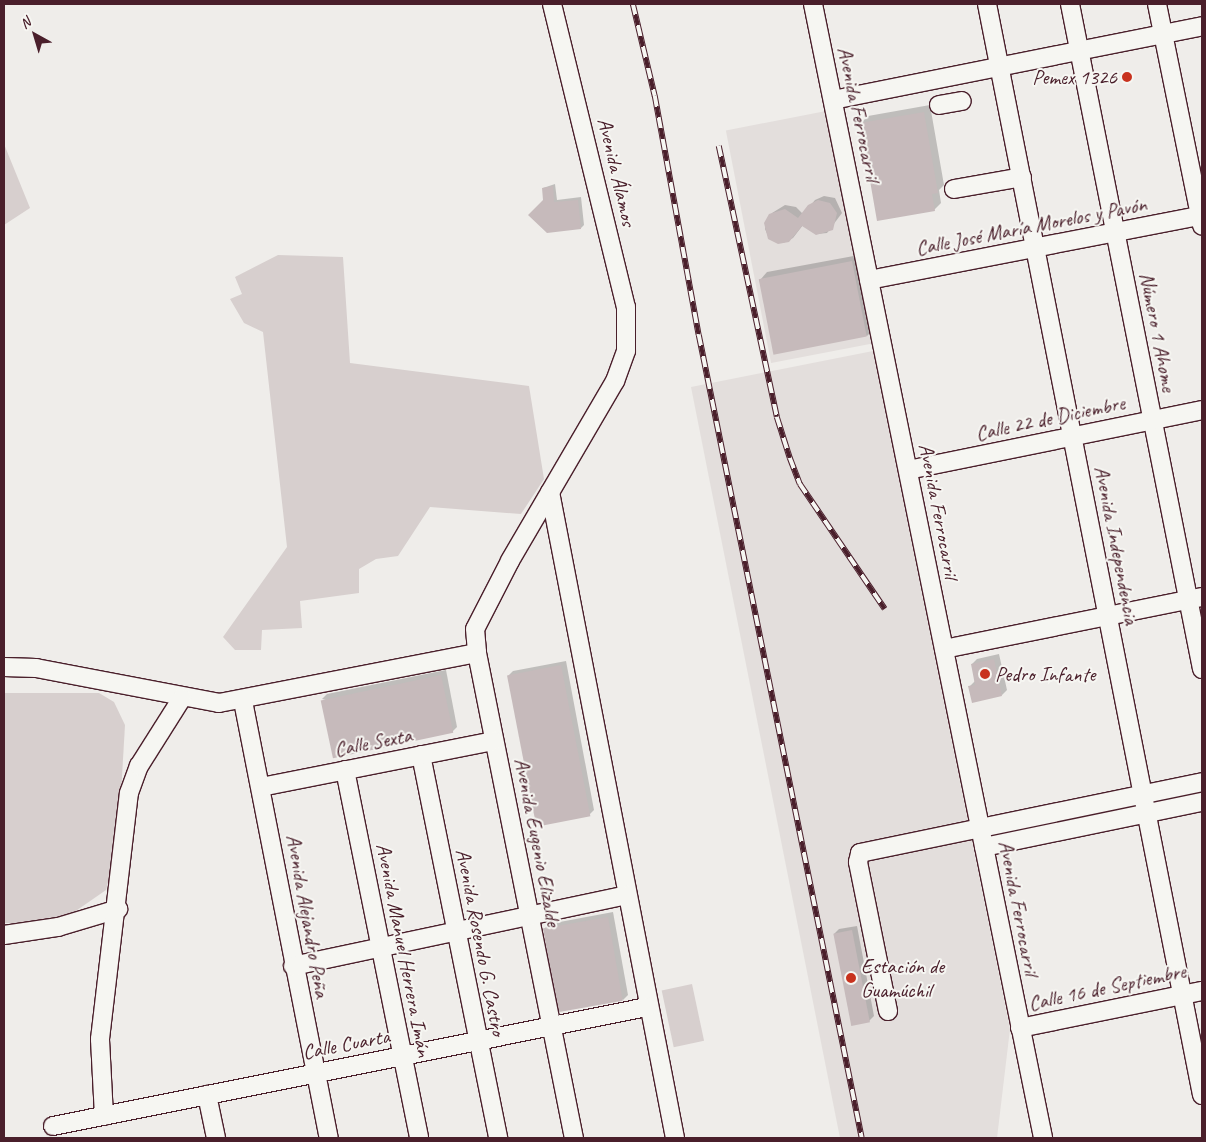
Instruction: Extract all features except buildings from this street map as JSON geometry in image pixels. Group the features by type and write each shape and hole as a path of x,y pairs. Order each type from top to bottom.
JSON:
{"street":[{"name":"Avenida Álamos","path":"552,4 626,307 626,351"},
{"name":"Avenida Ferrocarril","path":"813,4 1043,1138"},
{"name":"Avenida Independencia","path":"987,4 1202,1095"},
{"name":"Número 1 Ahome","path":"1070,4 1152,420 1195,599 1202,669"},
{"path":"1156,4 1202,219"},
{"path":"833,100 1202,26"},
{"path":"939,105 962,101"},
{"path":"954,189 1022,177"},
{"name":"Calle José María Morelos y Pavón","path":"869,280 1115,232 1202,219"},
{"name":"Avenida Eugenio Elizalde","path":"574,1138 494,741 477,653 475,629 510,561 615,381 626,351"},
{"name":"Calle 22 de Diciembre","path":"908,470 1202,410"},
{"path":"550,492 675,1138"},
{"path":"944,649 1195,599"},
{"path":"4,668 36,668 182,698 219,703 243,701 477,653"},
{"path":"104,1116 100,1038 118,910 132,781 182,698"},
{"name":"Avenida Alejandro Peña","path":"243,701 261,787 293,966 329,1138"},
{"name":"Calle Sexta","path":"261,787 494,741"},
{"name":"Avenida Rosendo G. Castro","path":"421,755 498,1138"},
{"name":"Avenida Manuel Herrera Imán","path":"345,770 419,1138"},
{"path":"888,1011 858,855 1202,782"},
{"path":"984,848 1202,802"},
{"path":"293,966 627,895"},
{"path":"4,935 58,927 118,910"},
{"name":"Calle 16 de Septiembre","path":"1020,1028 1202,991"},
{"name":"Calle Cuarta","path":"53,1126 648,1006"},
{"path":"207,1095 216,1138"}],"shaded area":[{"path":"826,111 871,344 771,363 726,130"},
{"path":"4,144 30,208 4,225"},
{"path":"278,255 343,257 350,363 529,386 544,479 521,514 430,507 398,556 376,559 359,569 359,593 300,601 302,628 262,630 261,650 235,650 223,637 287,547 263,332 244,323 230,299 242,294 235,277"},
{"path":"873,351 1010,1029 997,1138 840,1138 691,387"},
{"path":"4,693 99,693 114,702 125,725 118,845 106,890 70,915 37,923 4,923"},
{"path":"692,984 704,1041 674,1047 662,990"}],"railway":[{"path":"633,4 655,96 699,335 862,1138"},
{"path":"719,146 777,417 790,458 800,484 885,609"}],"place":[{"name":"Pemex 1326","path":"1127,77"},
{"name":"Pedro Infante","path":"985,674"},
{"name":"Estación de Guamúchil","path":"851,978"}]}
